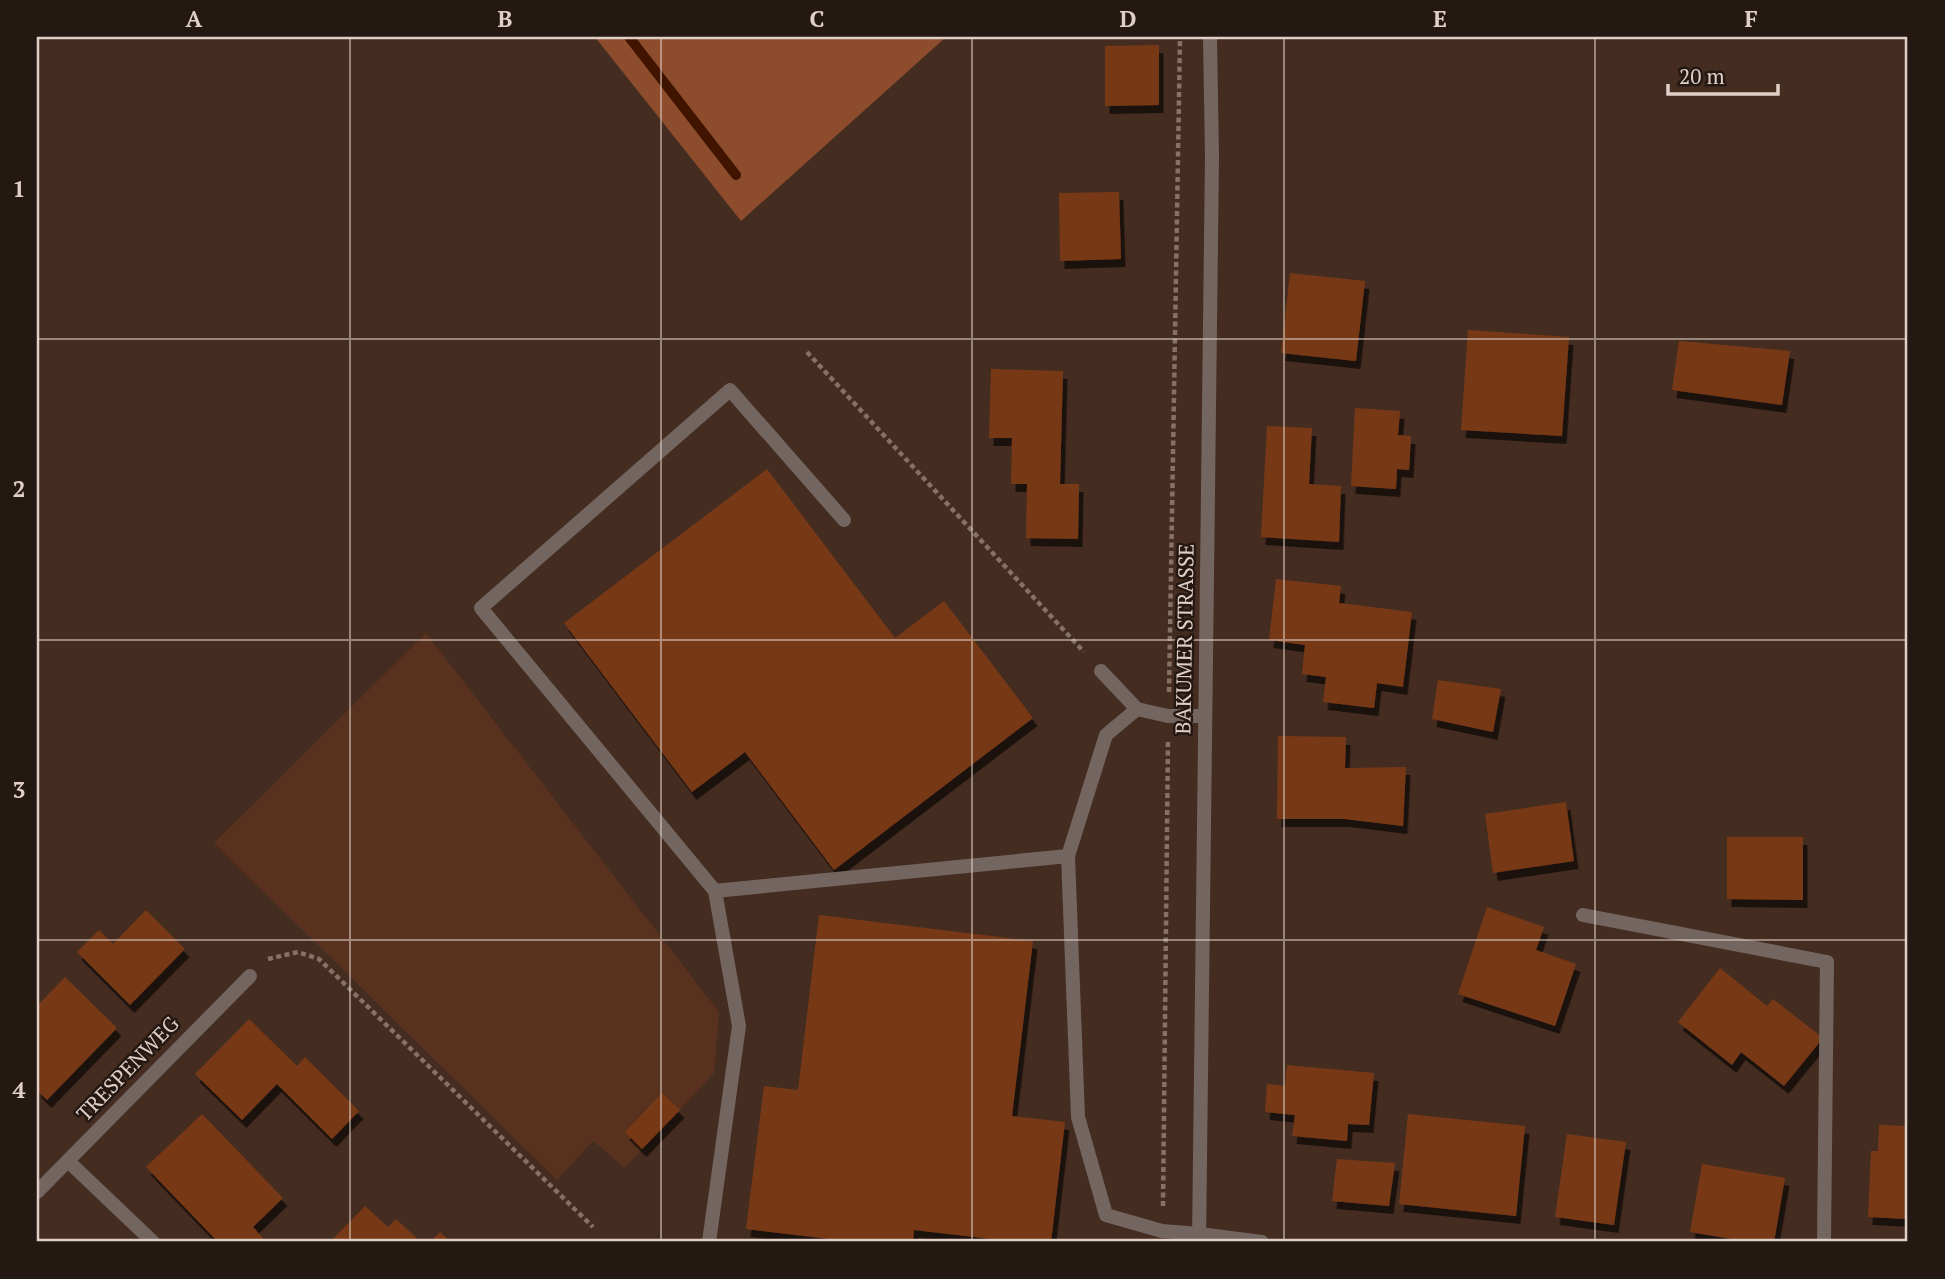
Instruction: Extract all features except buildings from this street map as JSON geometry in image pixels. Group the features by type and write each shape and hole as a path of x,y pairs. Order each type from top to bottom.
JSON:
{"street":[{"name":"BAKUMER STRASSE","path":"1199,1238 1212,157 1210,37"},
{"path":"709,1242 739,1026 715,891 481,608 730,390 844,520"},
{"path":"1101,671 1136,709 1168,716 1205,716"},
{"path":"1136,709 1106,735 1068,856 1078,1118 1106,1215 1199,1238 1262,1242"},
{"path":"715,891 1068,856"},
{"path":"1583,915 1827,962 1824,1242"},
{"name":"TRESPENWEG","path":"37,1192 250,976"},
{"path":"68,1161 153,1242"}],"path":[{"path":"1162,1231 1180,37"},
{"path":"807,352 1101,671"},
{"path":"250,976 270,958 298,952 319,959 593,1227"}],"shaded area":[{"path":"595,37 946,37 741,221"},
{"path":"426,633 719,1012 714,1073 625,1168 593,1141 557,1180 214,843"}],"waterway":[{"path":"629,37 736,175"}]}
